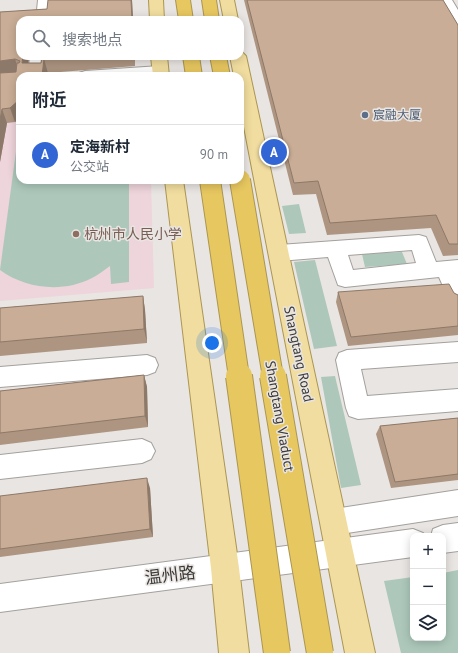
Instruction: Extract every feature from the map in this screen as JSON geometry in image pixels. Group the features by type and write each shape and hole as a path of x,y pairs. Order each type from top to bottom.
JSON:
{"highway":[{"path":"183,0 185,16"},
{"path":"209,0 211,16"},
{"path":"192,60 193,72"},
{"path":"219,60 221,72"},
{"path":"211,184 277,653"},
{"name":"Shangtang Viaduct","path":"241,184 320,653"}],"main road":[{"path":"156,0 157,16"},
{"path":"227,0 230,16"},
{"name":"Shangtang Road","path":"239,60 241,72"},
{"name":"Shangtang Road","path":"244,85 360,653"},
{"path":"175,184 226,568 234,653"}],"street":[{"path":"43,16 45,0"},
{"path":"445,0 458,21"},
{"path":"36,72 38,60"},
{"path":"122,72 160,68"},
{"path":"279,253 419,242 444,269 458,296"},
{"path":"336,249 345,279 444,269"},
{"path":"458,352 348,360 358,408 458,400"},
{"path":"0,378 147,365"},
{"path":"0,467 142,451"},
{"path":"334,522 458,503"},
{"path":"446,539 458,537"},
{"name":"温州路","path":"0,598 410,543"}],"shaded area":[{"name":"杭州市人民小学","path":"16,86 16,184 151,184 154,288 0,301 0,87"}],"green space":[{"name":"杭州市人民小学","path":"16,151 16,184 129,184 129,282 111,284 110,266 94,277 81,283 57,287 33,285 10,276 0,270"},
{"path":"299,204 306,233 289,234 282,206"},
{"path":"402,252 407,264 365,267 362,254"},
{"path":"315,260 337,346 314,349 294,262"},
{"path":"335,376 361,485 341,488 321,377"},
{"path":"458,570 458,653 401,653 384,581 410,577 410,641 446,641 446,572"}],"building":[{"path":"48,0 131,0 132,16 16,16 16,59 0,61 0,12 47,9"},
{"name":"宸融大厦","path":"247,0 443,0 458,25 458,244 449,244 436,215 330,223 318,181 294,183"},
{"path":"18,60 22,60 22,63 41,63 41,60 44,60 42,72 16,72 17,63 20,61"},
{"path":"16,72 16,103 10,108 2,109 0,120 0,73"},
{"path":"449,284 454,293 458,295 458,326 351,337 338,292"},
{"path":"143,296 144,329 0,342 0,308"},
{"path":"144,375 145,416 0,433 0,391"},
{"path":"458,418 458,474 395,482 380,426"},
{"path":"147,478 150,529 0,549 0,496"}],"place":[{"name":"宸融大厦","path":"365,115"},
{"name":"定海新村","path":"274,152"},
{"name":"杭州市人民小学","path":"76,234"}]}
